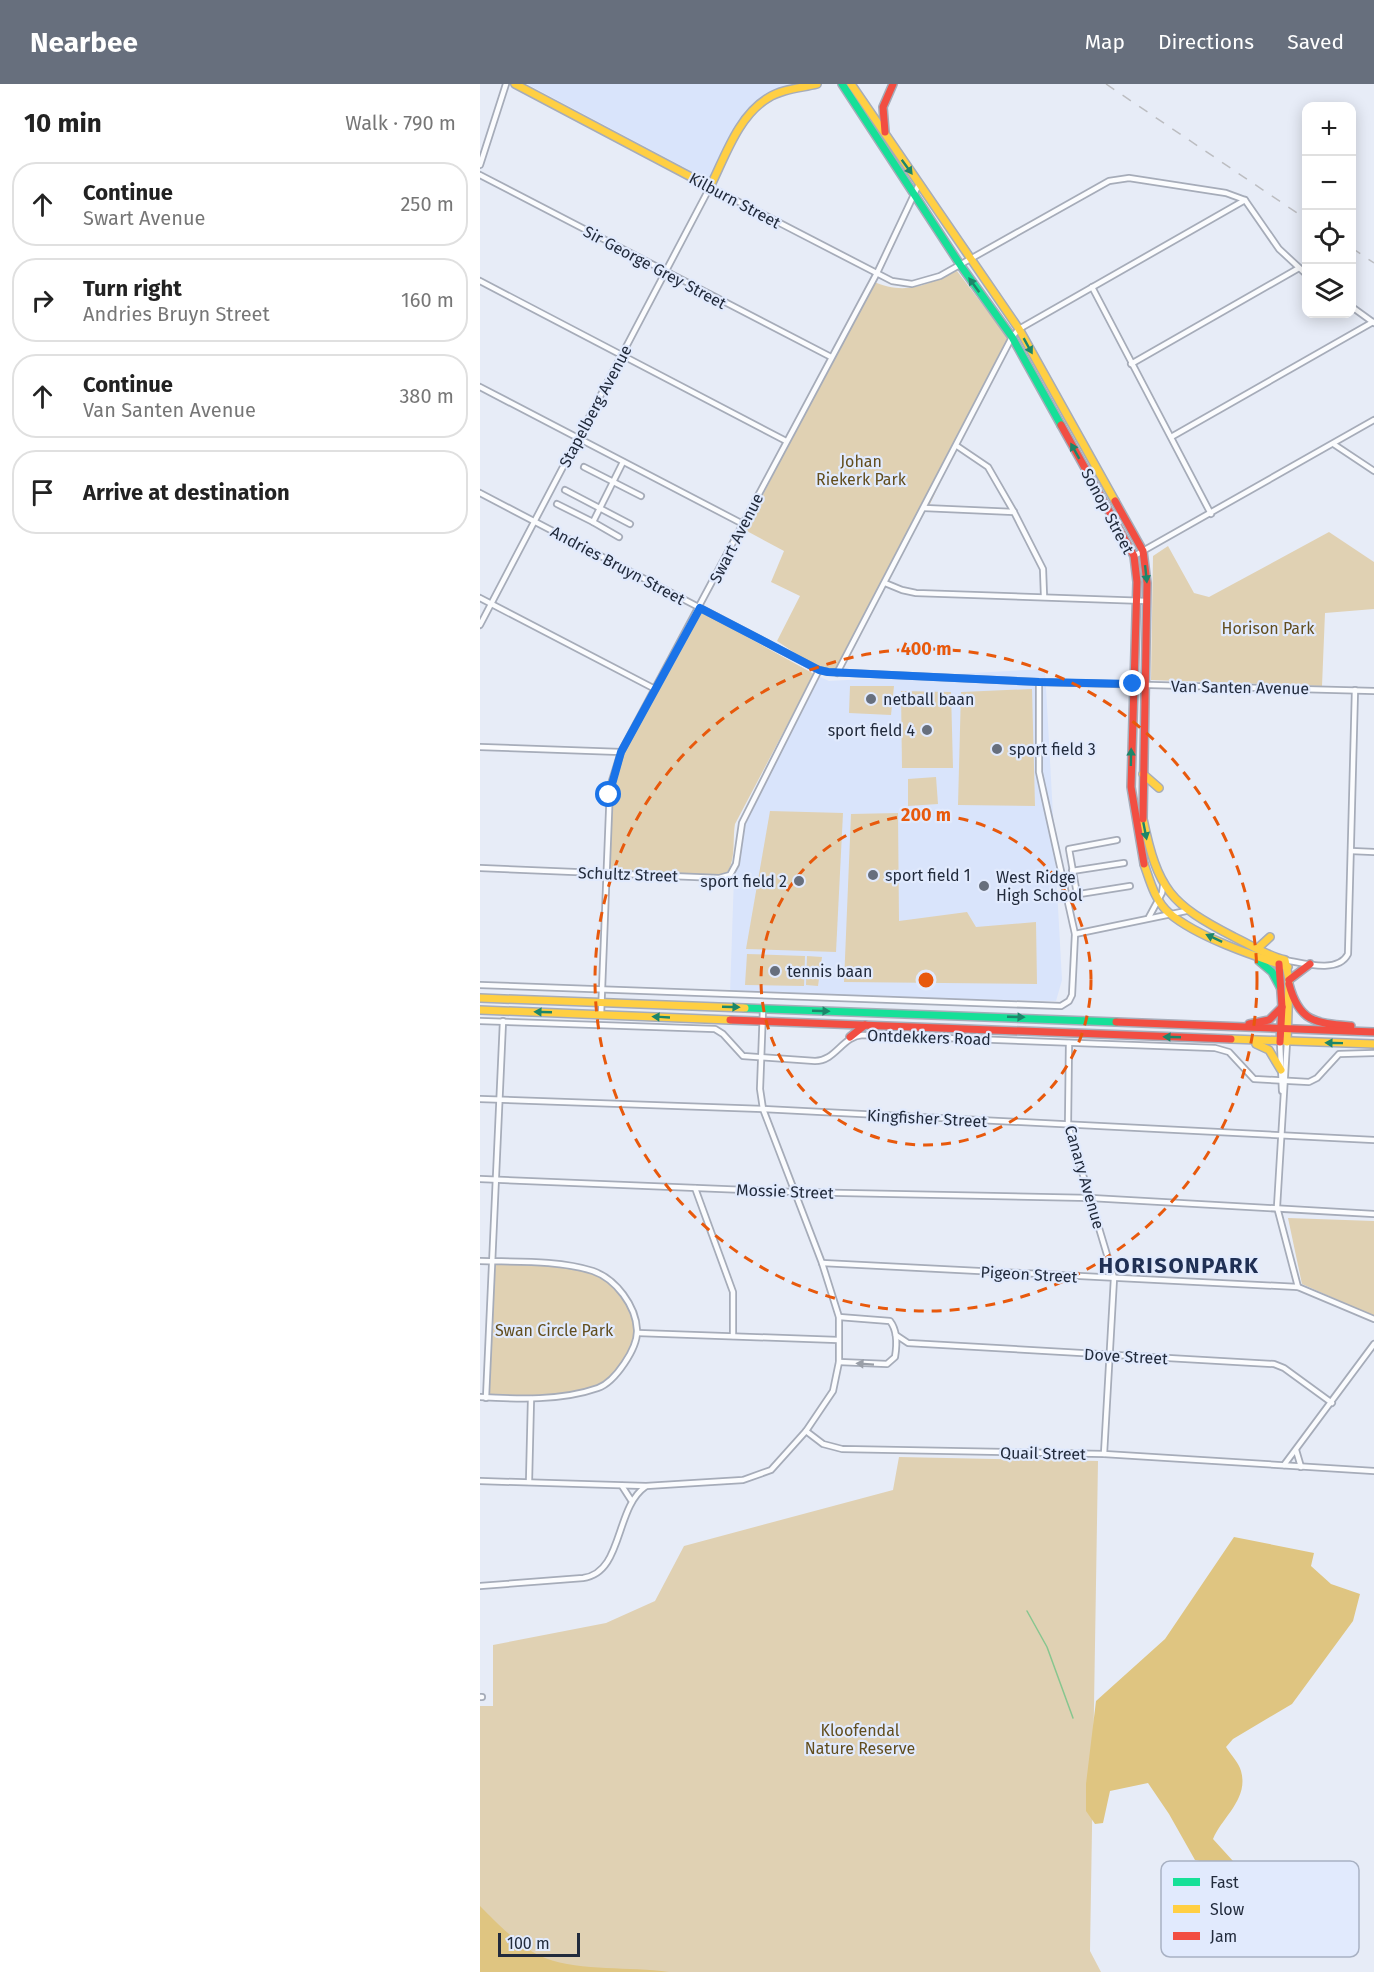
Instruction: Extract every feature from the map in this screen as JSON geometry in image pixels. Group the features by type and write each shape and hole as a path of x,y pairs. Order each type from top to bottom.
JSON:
{"street":[{"path":"480,165 506,84"},
{"name":"Kilburn Street","path":"515,84 892,281 912,284 925,282 960,266 1117,178 1226,193 1245,200"},
{"path":"711,187 744,123 758,105 777,94 817,84"},
{"name":"Sonop Street","path":"842,84 960,266 1012,337 1134,556 1137,582 1132,797 1140,853 1157,898 1169,913 1190,926 1248,954 1283,963"},
{"name":"Sonop Street","path":"851,84 1019,329 1143,551 1146,601 1142,799 1149,849 1163,886 1186,911 1283,963"},
{"path":"891,145 883,126 883,114 885,98 893,84"},
{"name":"Sir George Grey Street","path":"480,175 831,357"},
{"name":"Swart Avenue","path":"601,1015 610,787 621,752 877,273 915,197 919,183"},
{"name":"Stapelberg Avenue","path":"480,625 711,187"},
{"path":"837,673 1012,337 1019,329 1245,200 1279,249 1302,271"},
{"path":"1131,364 1299,268"},
{"path":"480,281 786,441"},
{"path":"1092,287 1131,364 1173,436 1211,514"},
{"path":"1173,436 1373,323 1356,310"},
{"path":"480,387 743,524"},
{"path":"1134,556 1335,445 1374,420"},
{"path":"1335,445 1374,471"},
{"path":"957,446 988,467 1043,569 1044,596"},
{"path":"593,522 623,462"},
{"path":"584,467 641,496"},
{"path":"565,489 630,524"},
{"name":"Andries Bruyn Street","path":"480,493 819,670"},
{"path":"557,504 619,537"},
{"path":"924,508 1014,512"},
{"path":"885,582 902,590 916,593 1146,601"},
{"path":"480,598 655,689"},
{"name":"Van Santen Avenue","path":"819,670 837,673 1039,682 1374,691"},
{"name":"Schultz Street","path":"480,868 723,878 733,872 742,823 819,670"},
{"path":"480,985 1061,1006 1070,1001 1072,995 1075,934 1038,762 1039,682"},
{"path":"1283,963 1338,964 1348,954 1354,690"},
{"path":"480,747 621,752"},
{"path":"1142,799 1157,788 1143,774"},
{"path":"1131,782 1143,788 1132,797"},
{"path":"1077,894 1069,849 1117,840"},
{"path":"1351,851 1374,852"},
{"path":"1072,871 1124,863"},
{"path":"1066,896 1130,886"},
{"path":"1149,917 1154,912 1163,886"},
{"path":"1075,934 1186,911"},
{"path":"1258,948 1270,937"},
{"path":"1248,954 1272,972 1281,990"},
{"path":"1283,963 1296,1007 1309,1020 1321,1024 1374,1030"},
{"path":"1283,963 1281,990 1284,1029"},
{"path":"1283,1081 1281,1070 1289,982 1310,964"},
{"name":"Ontdekkers Road","path":"480,998 1284,1029 1374,1030"},
{"path":"1229,1026 1266,1022 1282,1007"},
{"path":"480,1480 646,1486 757,1477 778,1465 806,1431 833,1390 839,1362 839,1317 822,1263 763,1109 760,1058 763,1009"},
{"name":"Ontdekkers Road","path":"480,1010 1374,1044"},
{"name":"Ontdekkers Road","path":"480,1021 715,1029 723,1034 740,1055 821,1061 850,1037 868,1035 1220,1048 1234,1056 1252,1078 1304,1083 1315,1080 1339,1054 1374,1053"},
{"path":"480,1261 492,1261 571,1266 600,1274 622,1292 636,1320 638,1333 622,1367 604,1385 591,1390 531,1399 483,1397 492,1261 503,1021"},
{"path":"850,1037 865,1025"},
{"path":"1230,1039 1263,1046 1272,1053 1281,1070"},
{"path":"1283,1042 1283,1094 1277,1208 1298,1287"},
{"name":"Canary Avenue","path":"1069,1043 1068,1125 1114,1278 1104,1454"},
{"name":"Kingfisher Street","path":"480,1099 763,1109 1374,1140"},
{"name":"Mossie Street","path":"480,1179 794,1192 1090,1198 1374,1214"},
{"path":"695,1188 733,1292 733,1336"},
{"name":"Pigeon Street","path":"822,1263 1298,1287 1374,1318"},
{"path":"839,1317 887,1320 894,1327 896,1335 896,1351 893,1359 883,1365 839,1362"},
{"path":"638,1333 838,1340"},
{"path":"896,1335 908,1343 896,1351"},
{"name":"Dove Street","path":"908,1343 1274,1364 1332,1403"},
{"path":"1284,1465 1374,1344"},
{"path":"529,1482 531,1399"},
{"name":"Quail Street","path":"806,1431 823,1444 842,1449 1104,1454 1374,1471"},
{"path":"1296,1450 1301,1467"},
{"path":"1334,1476 1335,1469"},
{"path":"622,1486 631,1500"},
{"path":"480,1586 588,1577 602,1570 631,1500 646,1486"}],"shaded area":[{"path":"527,84 808,84 768,95 755,103 708,180"},
{"name":"West Ridge High School","path":"1045,669 1062,980 1056,1001 730,994 734,876 739,865 742,827 818,676 829,681"},
{"path":"1234,1537 1314,1553 1311,1566 1331,1584 1360,1594 1353,1621 1292,1704 1233,1739 1226,1747 1240,1768 1241,1790 1238,1799 1213,1839 1233,1861 1195,1860 1148,1783 1110,1791 1103,1823 1095,1824 1086,1811 1086,1784 1096,1701 1165,1639"},
{"path":"480,1906 519,1943 545,1958 590,1967 669,1972 480,1972"}],"green space":[{"name":"Johan Riekerk Park","path":"957,271 1008,338 930,504 882,584 836,675 829,676 777,641 800,596 771,582 784,551 745,530 872,281 895,288 915,287"},
{"name":"Horison Park","path":"1329,532 1374,562 1374,609 1325,613 1322,686 1151,680 1153,556 1168,546 1194,593 1209,597"},
{"path":"700,611 814,674 735,824 731,865 724,876 606,871 610,787 622,753"},
{"name":"netball baan","path":"850,686 894,686 891,715 849,713"},
{"name":"sport field 3","path":"1032,689 1035,806 958,805 961,692"},
{"name":"sport field 4","path":"901,691 951,692 953,768 902,768"},
{"path":"936,777 938,804 908,806 908,779"},
{"name":"sport field 2","path":"770,811 843,813 836,952 746,949"},
{"name":"sport field 1","path":"898,813 899,921 967,912 976,927 1036,922 1037,984 844,982 851,814"},
{"name":"tennis baan","path":"747,954 805,956 804,986 745,985"},
{"path":"807,956 822,957 818,986 806,985"},
{"path":"1288,1218 1374,1221 1374,1316 1302,1284"},
{"name":"Swan Circle Park","path":"492,1261 571,1266 593,1271 614,1284 632,1311 638,1333 622,1367 598,1388 556,1396 486,1398"},
{"name":"Kloofendal Nature Reserve","path":"899,1457 1098,1461 1090,1951 1101,1972 480,1972 480,1706 493,1706 493,1645 606,1623 655,1601 684,1546 893,1490"}],"waterway":[{"path":"1027,1611 1047,1647 1073,1718"}],"railway":[{"path":"1106,84 1302,216"},
{"path":"1356,251 1374,263"}],"traffic: fast":[{"path":"842,84 961,266 1012,337 1061,425"},
{"path":"1259,961 1272,972 1280,987"},
{"path":"745,1008 1116,1022"}],"traffic: slow":[{"path":"515,84 710,187 733,138 748,115 768,98 779,93 817,84"},
{"path":"851,84 1019,329 1115,501"},
{"path":"1143,774 1159,788"},
{"path":"1143,819 1155,863 1162,879 1181,904 1212,925 1265,953 1285,960 1289,980 1287,1042"},
{"path":"1144,864 1160,903 1181,922 1226,945 1288,967"},
{"path":"1258,948 1270,937"},
{"path":"480,998 745,1008"},
{"path":"480,1010 730,1020"},
{"path":"1231,1039 1374,1044"},
{"path":"1256,1044 1269,1050 1281,1070"}],"traffic: jam":[{"path":"885,132 883,107 893,84"},
{"path":"1061,425 1134,556 1137,582 1131,787 1144,864"},
{"path":"1115,501 1143,551 1147,583 1143,819"},
{"path":"1279,964 1282,1007 1280,1042"},
{"path":"1289,980 1310,964"},
{"path":"1289,984 1298,1006 1310,1018 1328,1024 1351,1026"},
{"path":"1249,1024 1269,1020 1282,1007"},
{"path":"730,1020 1231,1039"},
{"path":"1116,1022 1374,1032"},
{"path":"850,1037 865,1025"}],"place":[{"name":"netball baan","path":"871,699"},
{"name":"sport field 4","path":"927,730"},
{"name":"sport field 3","path":"997,749"},
{"name":"sport field 1","path":"873,875"},
{"name":"sport field 2","path":"799,881"},
{"name":"West Ridge High School","path":"984,886"},
{"name":"tennis baan","path":"775,971"}],"district":[{"name":"HORISONPARK","path":"1179,1265"}],"route":[{"path":"609,795 621,752 639,723 700,608 819,670 828,672 1133,684"}]}
